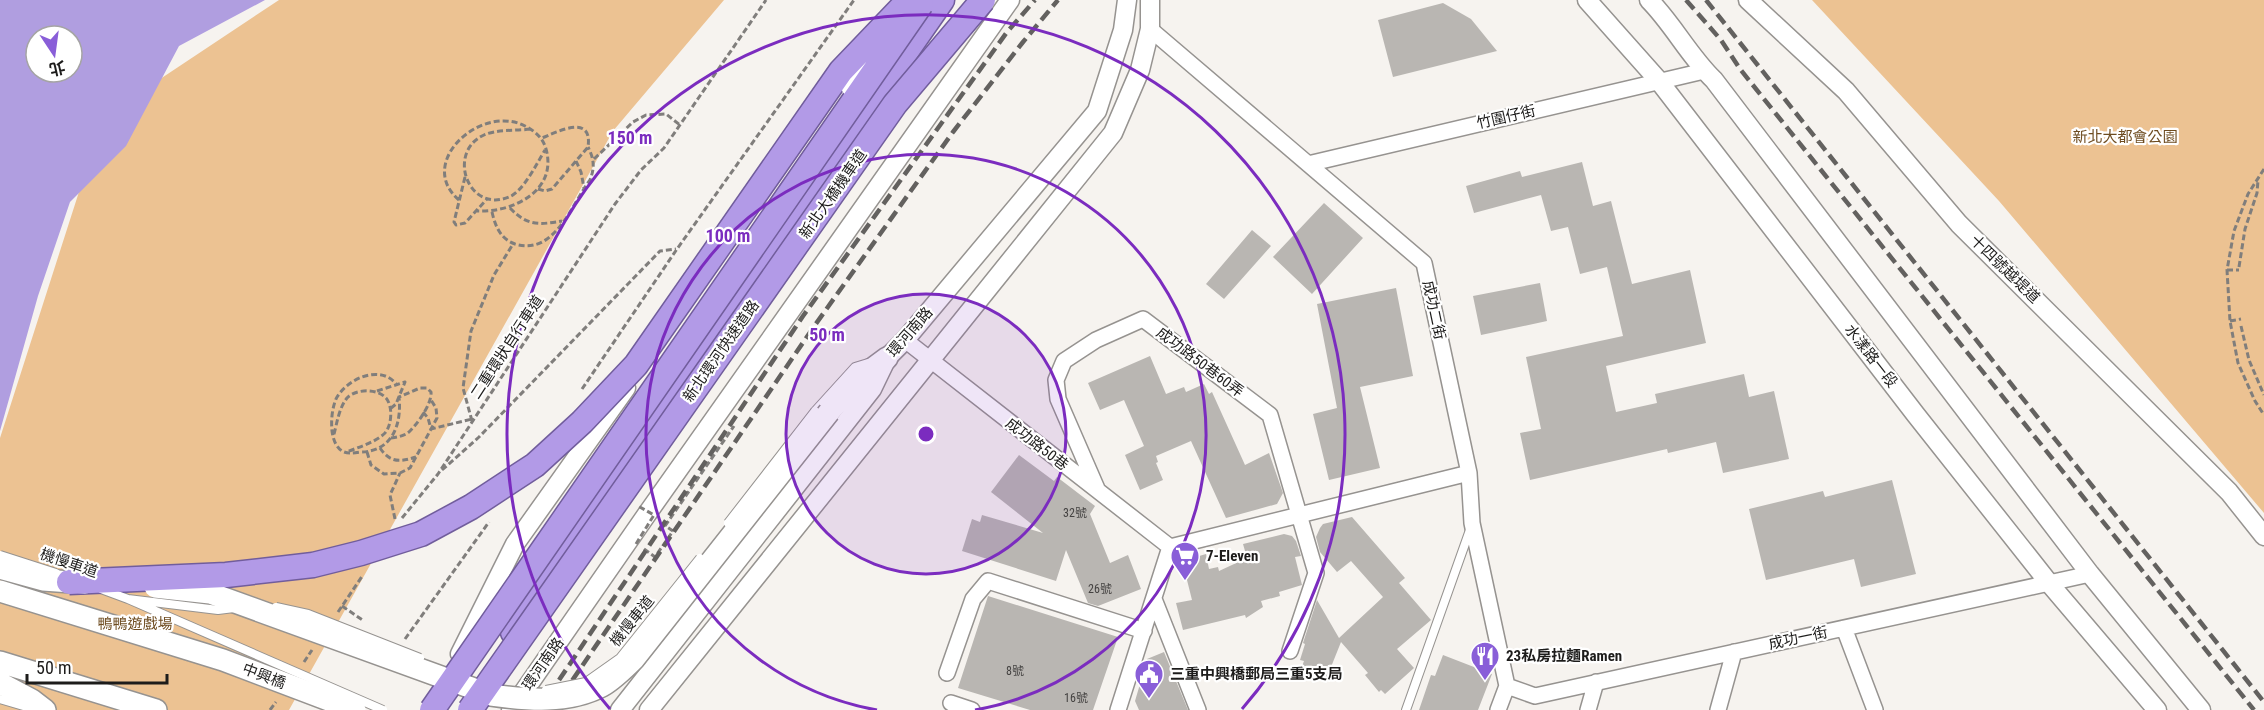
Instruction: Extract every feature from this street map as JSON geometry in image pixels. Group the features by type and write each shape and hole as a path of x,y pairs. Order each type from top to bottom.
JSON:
{"highway":[{"path":"69,582 226,575 313,565 362,553 421,534 471,507 535,465 582,422 636,364 841,71 908,0"},
{"path":"435,706 922,0"},
{"path":"464,710 593,502 942,0"},
{"name":"新北環河快速道路","path":"470,710 895,104 983,0"},
{"path":"435,706 460,680 553,541 593,502"}],"main road":[{"path":"0,568 43,580 173,588 210,593 491,695 525,700 553,699 581,694 601,686 618,675 634,659 822,411 887,358"},
{"name":"中興橋","path":"0,591 223,660 355,710"},
{"path":"0,662 156,710"},
{"path":"0,683 32,700 45,710"}],"street":[{"path":"666,396 908,0"},
{"name":"新北大橋機車道","path":"666,396 940,44 1007,0"},
{"name":"環河南路","path":"511,710 633,542 1007,0"},
{"name":"環河南路","path":"620,710 872,389 887,358 905,340 1097,111 1123,30 1127,0"},
{"path":"649,710 1113,133 1140,70 1150,29 1150,0"},
{"name":"水漾路一段","path":"1587,0 1659,81 1916,415 2049,583 2157,710"},
{"path":"1649,0 1704,71 1714,80 2090,574 2201,710"},
{"name":"十四號越堤道","path":"1748,0 1846,91 1959,224 2229,492 2264,536"},
{"name":"成功二街","path":"1150,29 1424,263 1469,473 1472,522 1507,686"},
{"name":"竹圍仔街","path":"1308,164 1704,71"},
{"name":"成功路50巷60弄","path":"1098,491 1059,399 1056,380 1064,361 1096,340 1143,320 1270,415 1300,515"},
{"name":"成功路50巷","path":"905,340 1170,547"},
{"path":"1118,710 1170,547 1469,473"},
{"path":"1290,651 1316,573 1300,515"},
{"name":"成功一街","path":"1507,686 1535,696 2090,574"},
{"path":"947,673 973,599 988,581 1144,631"},
{"path":"1154,598 1198,710"},
{"path":"1844,628 1875,710"},
{"path":"1718,710 1734,652"},
{"path":"1588,710 1596,682"},
{"path":"1498,710 1507,686"},
{"path":"951,703 972,710"}],"lane":[{"path":"722,531 822,411"},
{"path":"1406,710 1472,522"},
{"name":"機慢車道","path":"478,680 501,688 538,691 586,682 620,658 708,549"},
{"name":"機慢車道","path":"0,555 128,599 383,710"},
{"name":"機慢車道","path":"128,599 218,610 270,606 290,610 308,614 433,663"},
{"path":"445,668 467,676"},
{"path":"0,699 38,710"}],"path":[{"name":"二重環狀自行車道","path":"400,473 390,495 396,524 438,474 615,204 641,170 664,148 766,0"},
{"path":"580,392 677,249 854,0"},
{"path":"594,159 633,122 646,115 666,114 680,126"},
{"path":"459,200 451,193 445,172 447,159 454,146 466,134 482,124 505,120 520,123 531,129 542,138 548,163 545,177 538,189 527,199 510,208 492,212 477,211"},
{"path":"538,189 546,191 552,189 588,147 589,140 586,131 580,127 572,127 542,138"},
{"path":"531,129 486,134 473,142 463,165 465,177 475,194 487,199 510,197 519,191 546,149"},
{"path":"492,212 495,228 513,244 528,246 553,237 594,170 594,159 588,147"},
{"path":"576,161 584,188"},
{"path":"2264,169 2248,194 2234,231 2227,270 2229,321 2238,363 2264,415"},
{"path":"465,177 454,222 456,225 465,223 487,199"},
{"path":"2227,270 2239,268 2246,229 2258,193 2258,179"},
{"path":"510,208 520,218 540,225 563,220"},
{"path":"431,429 472,421 463,388 471,331 494,275 513,244"},
{"path":"438,474 479,437 660,251 677,249"},
{"path":"2229,321 2241,319"},
{"path":"2241,326 2249,360 2264,395"},
{"path":"397,385 392,377 373,374 349,384 337,397 332,412 333,438 337,448 345,453 367,452 380,448 391,438 401,414 399,397"},
{"path":"333,438 340,411 347,398 360,391 375,392 405,382 399,397 390,409"},
{"path":"367,452 371,465 384,474 400,473 410,468 437,418 436,408 427,387 399,397"},
{"path":"345,453 386,432 390,421 390,409 386,398 375,392"},
{"path":"391,438 409,432 431,399"},
{"path":"423,412 428,418 431,429"},
{"path":"380,448 386,457 395,460 416,457"},
{"path":"651,514 673,531 655,557 633,542 651,514"},
{"path":"401,645 493,516"},
{"path":"336,615 366,570"},
{"path":"303,663 316,644"},
{"path":"270,710 277,700"}],"green space":[{"name":"鴨鴨遊戲場","path":"279,0 724,0 613,131 289,710 0,710 0,438 103,117"},
{"name":"新北大都會公園","path":"1812,0 2264,0 2264,513 1999,201"}],"shaded area":[{"path":"0,0 265,0 179,46 126,146 70,202 38,296 0,431"}],"building":[{"path":"1443,3 1471,19 1497,51 1393,77 1378,20"},
{"path":"1582,162 1593,206 1611,201 1632,284 1690,270 1706,343 1606,366 1616,412 1657,403 1655,394 1744,374 1749,397 1774,391 1789,459 1723,473 1716,442 1668,453 1667,449 1530,480 1520,433 1541,429 1526,357 1623,336 1607,267 1580,274 1568,227 1551,231 1541,195 1474,213 1466,186 1520,171 1522,177"},
{"path":"1324,203 1363,238 1312,294 1273,257"},
{"path":"1252,230 1271,246 1224,299 1206,284"},
{"path":"1540,283 1547,321 1481,335 1473,296"},
{"path":"1396,288 1413,376 1360,387 1380,468 1329,480 1313,414 1337,408 1317,304"},
{"path":"1150,356 1166,394 1184,387 1186,392 1204,384 1209,394 1212,392 1245,465 1269,453 1283,493 1277,504 1226,518 1191,441 1156,456 1158,462 1156,463 1163,480 1140,490 1125,455 1144,446 1124,400 1100,410 1088,383"},
{"path":"1019,455 1054,481 1057,477 1095,506 1090,514 1110,563 1128,555 1141,589 1098,606 1088,603 1066,550 1056,581 962,551 972,519 980,522 982,515 1043,533 991,492"},
{"path":"1892,480 1916,574 1861,587 1854,559 1766,580 1749,509 1823,491 1825,497"},
{"path":"1352,517 1405,578 1399,583 1431,620 1397,649 1414,668 1385,694 1381,690 1379,692 1365,675 1368,673 1341,642 1327,677 1301,669 1304,661 1300,660 1305,644 1303,643 1317,600 1339,638 1383,597 1351,561 1337,572 1320,552 1316,537 1323,524"},
{"path":"1284,534 1292,536 1296,541 1301,556 1295,557 1302,585 1279,592 1280,596 1261,601 1263,607 1246,618 1245,615 1183,630 1176,603 1192,600 1183,564 1189,559 1206,554 1209,569 1218,567 1219,571 1247,558 1243,544"},
{"path":"988,596 1118,637 1093,710 1030,710 958,688"},
{"path":"1164,652 1188,710 1139,710 1135,701 1140,684 1147,681 1143,673 1148,671 1145,666 1149,664 1147,659"},
{"path":"1443,655 1492,674 1478,710 1419,710 1431,675 1435,676"}],"railway":[{"path":"539,710 803,316 1007,32 1035,0"},
{"path":"552,710 815,325 953,132 1058,0"},
{"path":"1686,0 1721,40 1740,69 2254,710"},
{"path":"1706,0 2264,702"}],"place":[{"name":"7-Eleven","path":"1185,582"},
{"name":"23私房拉麵Ramen","path":"1485,682"},
{"name":"三重中興橋郵局三重5支局","path":"1149,700"}]}
